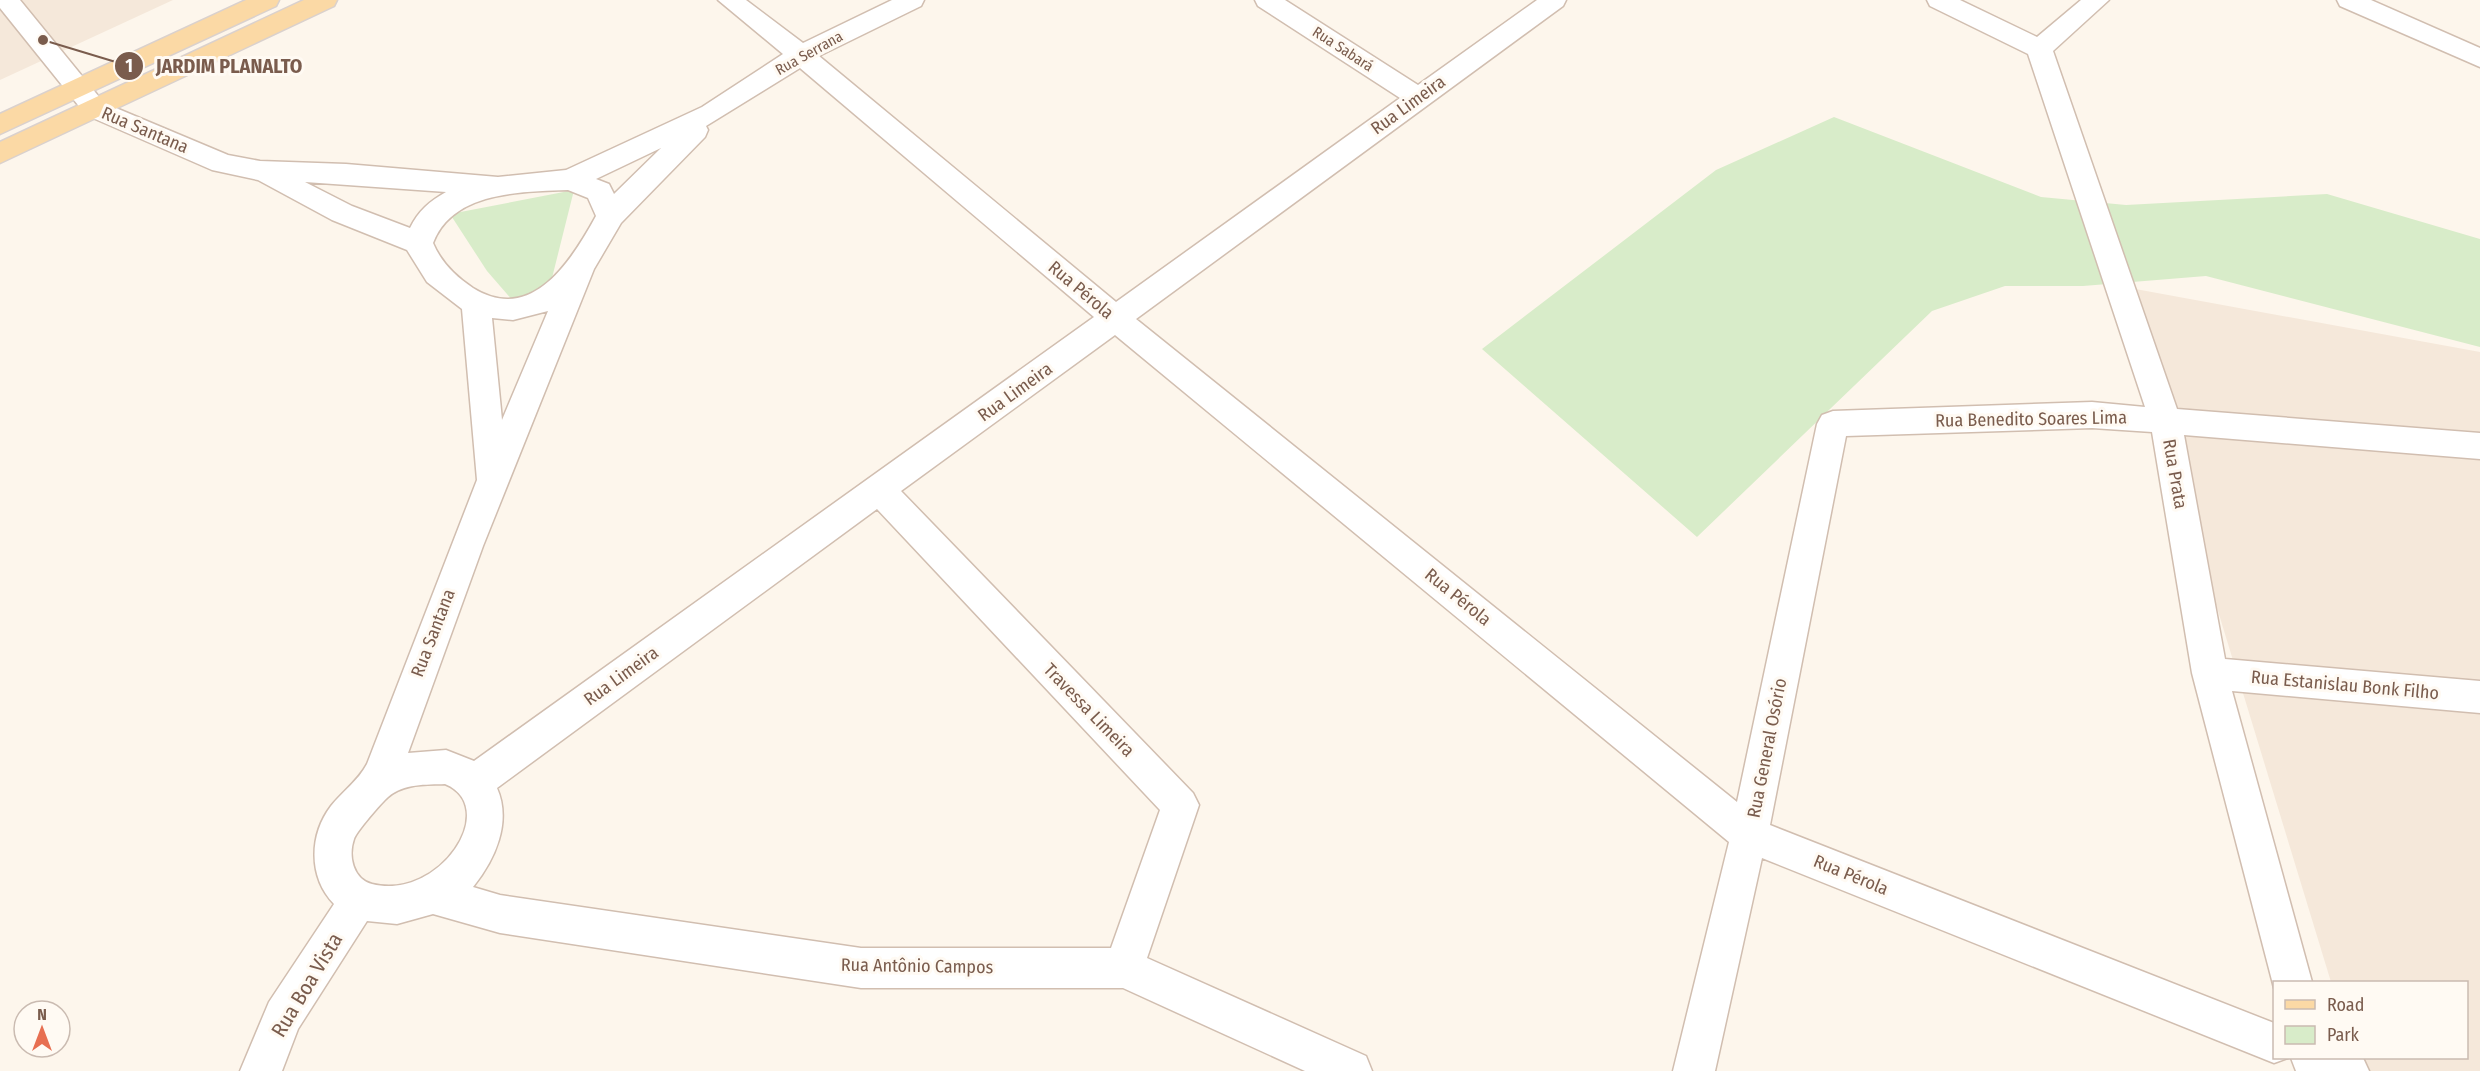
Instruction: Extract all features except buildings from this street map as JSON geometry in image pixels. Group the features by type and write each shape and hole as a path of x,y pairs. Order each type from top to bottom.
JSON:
{"main road":[{"path":"0,125 267,0"},
{"path":"0,153 325,0"}],"street":[{"name":"Rua Santana","path":"7,0 95,109 222,163 260,171 346,174 496,186"},
{"name":"Rua Pérola","path":"730,0 801,55 1116,319 1749,835 2273,1043"},
{"name":"Rua Serrana","path":"570,180 711,113 801,55 912,0"},
{"name":"Rua Sabará","path":"1267,0 1419,98"},
{"name":"Rua Limeira","path":"475,782 1554,0"},
{"path":"1939,0 2039,49 2097,0"},
{"path":"2349,0 2480,58"},
{"name":"Rua Prata","path":"2039,49 2165,419 2210,673 2292,981"},
{"name":"Rua Serrana","path":"610,216 711,113"},
{"name":"Rua Santana","path":"260,171 342,213 419,243"},
{"path":"570,180 598,191 610,216 580,270 553,296 531,308 500,309 476,303 447,285 425,260 419,243 428,221 454,200 496,186 570,180"},
{"name":"Rua Santana","path":"377,784 493,484 580,270"},
{"name":"Rua Santana","path":"476,303 493,484"},
{"name":"Rua Benedito Soares Lima","path":"1833,424 2092,415 2165,419 2480,446"},
{"name":"Rua General Osório","path":"1694,1071 1749,835 1833,424"},
{"name":"Travessa Limeira","path":"879,490 1180,805 1124,968"},
{"name":"Rua Estanislau Bonk Filho","path":"2210,673 2480,697"},
{"path":"437,767 449,767 475,782 487,807 483,840 463,871 432,895 393,907 358,901 336,879 333,847 347,812 377,784 413,768 437,767"},
{"name":"Rua Antônio Campos","path":"432,895 500,914 861,968 1124,968 1351,1071"},
{"name":"Rua Boa Vista","path":"261,1071 283,1016 358,901"},
{"path":"2314,1059 2348,1071"}],"shaded area":[{"path":"0,0 173,0 0,80"},
{"path":"2119,286 2480,352 2480,1071 2296,1071 2310,1059 2468,1059 2468,981 2331,981"}],"green space":[{"path":"1834,117 2041,197 2126,205 2327,194 2480,239 2480,347 2206,276 2083,286 2005,286 1932,311 1697,537 1482,349 1716,170"},
{"path":"574,190 548,294 514,302 487,271 450,214"}],"place":[{"name":"JARDIM PLANALTO","path":"43,40"}]}
